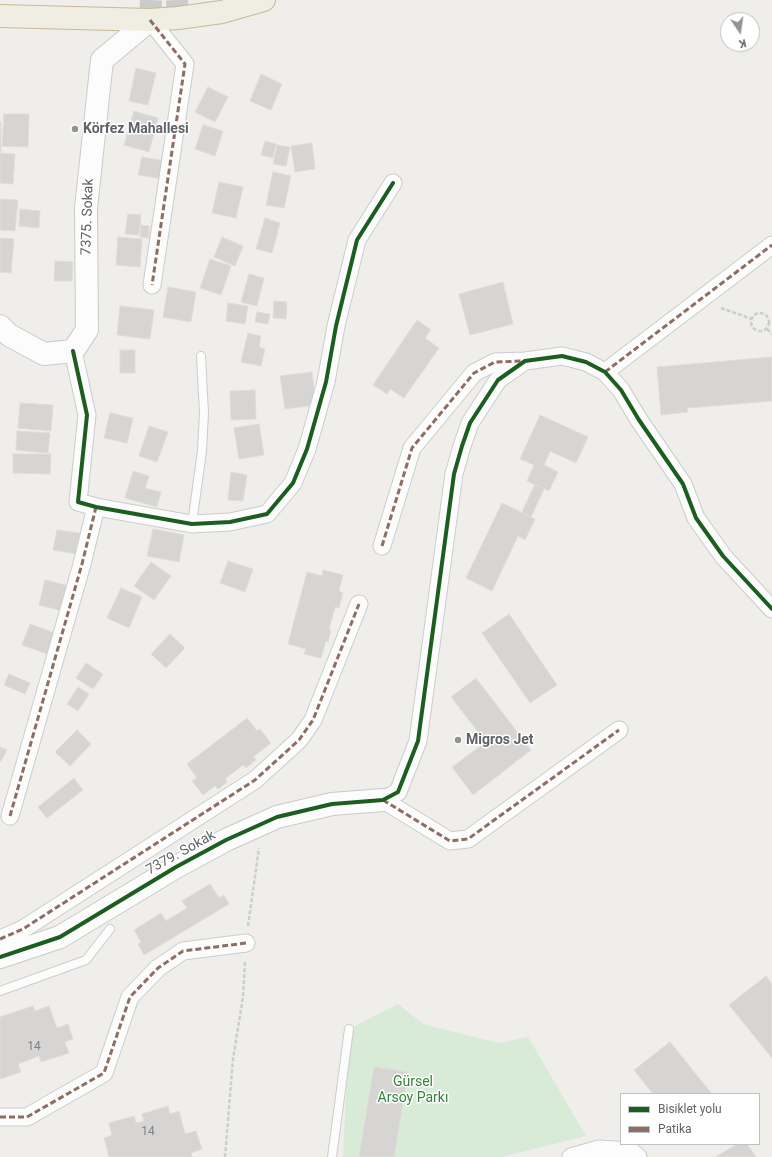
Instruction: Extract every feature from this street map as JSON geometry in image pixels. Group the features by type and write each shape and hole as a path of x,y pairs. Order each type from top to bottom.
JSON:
{"highway":[{"path":"0,16 150,20 222,12 264,0"}],"street":[{"path":"150,20 185,64 152,285"},
{"name":"7375. Sokak","path":"73,351 87,330 86,208 102,60 150,20"},
{"path":"0,326 9,335 44,354 73,351 87,415 78,502 96,507 192,524 230,522 267,514 294,483 307,449 326,382 336,326 357,240 393,183"},
{"path":"605,372 772,245"},
{"path":"382,546 412,448 474,373 495,362 562,356 586,362 605,372 621,390 639,420 683,484 696,518 723,556 772,609"},
{"path":"383,800 398,792 418,741 454,474 462,446 470,423 498,380 525,360"},
{"path":"10,816 82,564 96,507"},
{"path":"0,939 23,929 255,780 299,740 313,720 359,604"},
{"path":"383,800 450,841 468,839 619,730"},
{"name":"7379. Sokak","path":"0,957 60,937 176,867 226,840 277,817 332,804 383,800"},
{"path":"0,1117 27,1116 104,1073 130,997 158,968 183,951 246,943"},
{"path":"572,1157 599,1148 631,1151 638,1157"}],"lane":[{"path":"192,524 202,451 204,413 201,356"},
{"path":"0,991 86,960 110,929"},
{"path":"332,1157 348,1030"}],"path":[{"path":"702,297 711,304 752,319"},
{"path":"752,319 758,314 764,314 769,320 767,329"},
{"path":"752,319 752,325 756,330 762,331 767,329"},
{"path":"767,329 772,334"},
{"path":"225,1157 233,1059 243,996 246,943 262,824"}],"green space":[{"name":"Gürsel Arsoy Parkı","path":"398,1004 423,1024 498,1043 528,1037 586,1136 502,1157 343,1157 349,1029"}],"building":[{"path":"136,68 156,73 148,105 129,101"},
{"path":"261,74 282,84 271,110 250,101"},
{"path":"208,87 228,97 215,122 195,112"},
{"path":"134,111 158,118 149,152 124,145"},
{"path":"4,114 29,114 28,147 2,146"},
{"path":"1,122 1,152 0,152"},
{"path":"203,125 223,131 215,156 195,149"},
{"path":"265,141 276,144 273,158 261,155"},
{"path":"312,143 315,169 295,172 291,146"},
{"path":"277,145 290,147 286,166 273,164"},
{"path":"0,153 15,154 13,184 0,183"},
{"path":"142,157 166,161 163,179 138,175"},
{"path":"273,172 291,176 284,208 266,205"},
{"path":"219,182 243,187 236,218 212,213"},
{"path":"0,199 18,200 15,231 0,230"},
{"path":"20,209 40,211 39,228 19,226"},
{"path":"128,214 141,215 139,235 125,234"},
{"path":"265,218 280,223 272,253 256,249"},
{"path":"141,225 149,226 149,238 140,237"},
{"path":"118,237 142,239 140,267 116,265"},
{"path":"222,237 243,246 235,266 214,257"},
{"path":"0,238 14,239 11,273 0,272"},
{"path":"210,259 231,266 221,295 200,288"},
{"path":"55,261 73,262 72,281 54,281"},
{"path":"249,274 264,278 257,306 241,302"},
{"path":"503,282 513,324 470,335 459,294"},
{"path":"168,287 196,292 191,322 163,317"},
{"path":"274,301 287,302 286,319 273,318"},
{"path":"228,303 248,306 245,324 226,321"},
{"path":"120,306 154,310 150,339 117,335"},
{"path":"257,312 270,314 268,324 255,322"},
{"path":"417,320 431,330 425,338 439,348 404,398 390,389 387,394 373,385"},
{"path":"248,333 261,336 259,347 265,349 261,366 241,362"},
{"path":"120,350 135,350 135,373 120,373"},
{"path":"772,357 772,401 687,408 688,412 661,415 657,367"},
{"path":"312,372 316,405 285,409 280,376"},
{"path":"255,390 256,419 231,420 230,391"},
{"path":"20,403 53,405 51,431 18,428"},
{"path":"110,413 133,418 127,443 104,438"},
{"path":"540,415 588,437 576,463 550,451 544,465 558,472 549,491 527,481 534,465 520,459"},
{"path":"259,424 264,455 239,459 234,428"},
{"path":"149,426 168,432 157,462 139,456"},
{"path":"17,431 50,433 48,453 16,450"},
{"path":"13,454 51,454 50,474 13,473"},
{"path":"133,471 149,476 145,488 161,492 157,507 125,498"},
{"path":"231,472 247,475 243,501 228,500"},
{"path":"535,484 544,489 531,517 522,512"},
{"path":"502,503 535,519 525,540 518,536 492,591 466,578"},
{"path":"153,529 184,535 179,562 147,556"},
{"path":"57,530 86,534 82,555 53,550"},
{"path":"228,561 253,569 245,592 220,583"},
{"path":"151,562 171,576 154,600 134,586"},
{"path":"323,570 343,575 339,591 343,593 339,608 335,607 329,629 331,630 328,642 326,641 321,658 304,654 306,649 288,644 307,572 322,576"},
{"path":"45,580 69,586 63,611 39,605"},
{"path":"121,588 142,597 129,628 107,618"},
{"path":"509,614 557,685 530,703 482,633"},
{"path":"30,624 55,633 47,654 22,645"},
{"path":"170,634 185,648 166,668 151,654"},
{"path":"86,663 103,674 93,689 76,678"},
{"path":"9,674 30,683 25,694 4,685"},
{"path":"476,678 531,750 473,795 452,767 486,742 451,697"},
{"path":"78,687 89,694 78,711 67,704"},
{"path":"247,718 257,731 260,729 271,743 253,757 256,760 246,768 243,765 225,779 227,782 218,789 215,786 203,795 192,781 197,778 187,764"},
{"path":"77,730 91,744 70,766 55,752"},
{"path":"0,747 7,750 1,761 0,761"},
{"path":"74,778 83,790 47,818 38,807"},
{"path":"210,884 219,898 224,895 229,904 144,955 138,944 141,942 134,930 161,913 166,921 187,908 182,901"},
{"path":"766,976 772,984 772,1058 729,1005"},
{"path":"33,1006 35,1011 49,1006 57,1028 68,1024 73,1039 65,1042 69,1053 41,1062 39,1056 18,1064 21,1072 0,1079 0,1017"},
{"path":"670,1042 711,1093 652,1093 634,1070"},
{"path":"374,1067 408,1072 394,1157 359,1157"},
{"path":"168,1106 170,1114 179,1111 185,1134 196,1131 202,1149 191,1153 192,1157 109,1157 104,1138 112,1135 109,1123 134,1116 136,1123 144,1121 142,1114"},
{"path":"735,1145 748,1145 756,1157 716,1157"}],"tunnel":[{"path":"150,20 151,0"},
{"path":"177,0 178,18"}],"marked path":[{"path":"150,20 185,64 152,285"},
{"path":"605,372 772,245"},
{"path":"382,546 412,448 474,373 495,362 523,361"},
{"path":"10,816 82,564 96,507"},
{"path":"0,939 23,929 255,780 299,740 313,720 359,604"},
{"path":"383,800 450,841 468,839 619,730"},
{"path":"0,1117 27,1117 104,1073 130,997 158,968 183,951 246,943"}],"cycle path":[{"path":"73,351 87,415 78,502 96,507 192,524 230,522 267,514 293,483 307,449 326,382 336,326 357,240 393,183"},
{"path":"0,957 60,937 176,867 226,840 277,817 332,804 383,800 398,792 418,741 454,474 462,446 470,423 498,380 525,361 562,356 586,362 605,372 621,390 639,420 683,484 696,518 723,556 772,609"}],"place":[{"name":"Körfez Mahallesi","path":"75,129"},
{"name":"Migros Jet","path":"458,740"}]}
